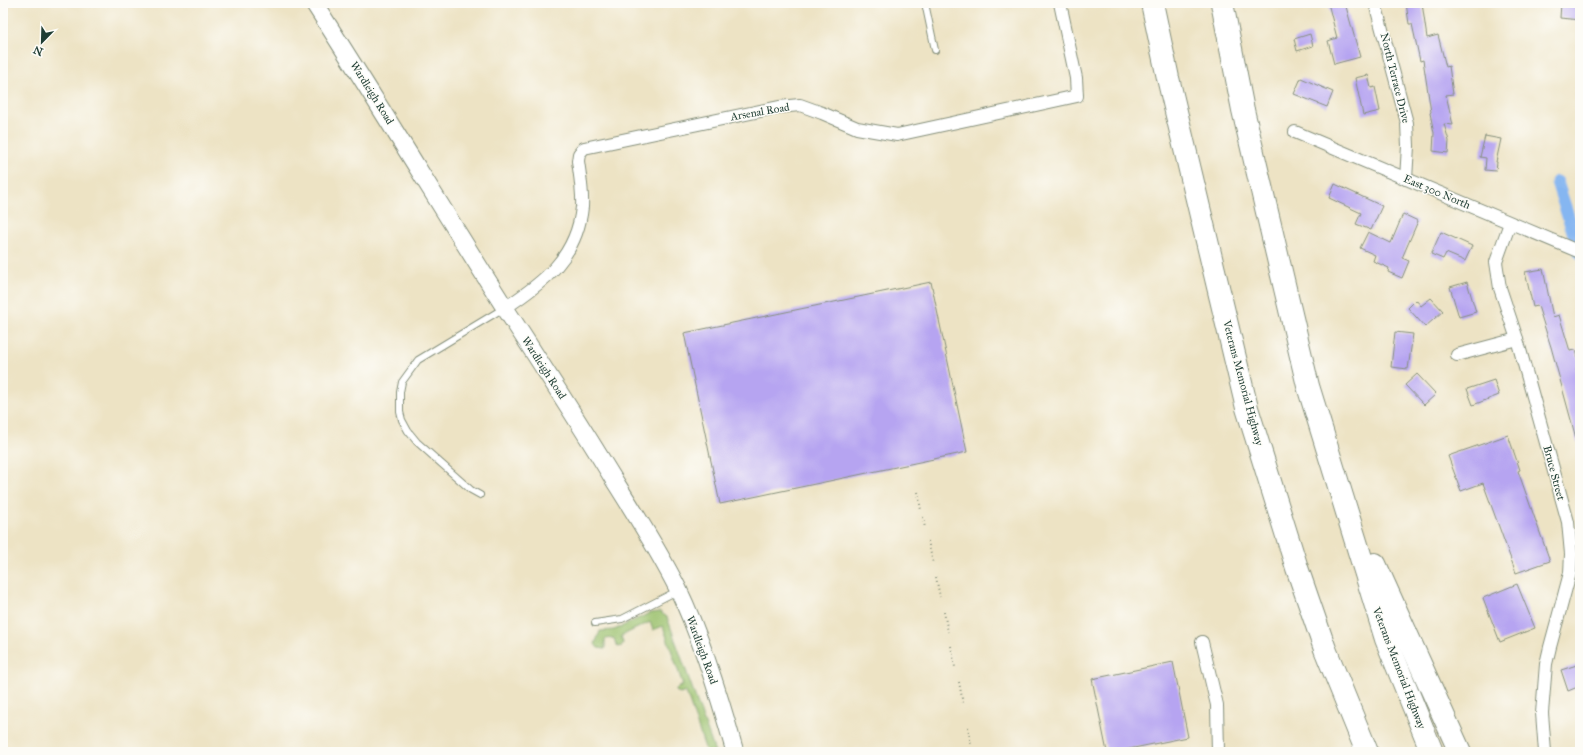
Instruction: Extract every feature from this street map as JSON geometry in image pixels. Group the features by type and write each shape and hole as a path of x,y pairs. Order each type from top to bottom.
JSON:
{"highway":[{"name":"Veterans Memorial Highway","path":"1152,3 1168,78 1248,408 1297,568 1325,649 1367,752"},
{"name":"Veterans Memorial Highway","path":"1222,3 1243,110 1308,386 1334,476 1386,639 1432,752"},
{"path":"1334,476 1460,752"},
{"path":"1325,649 1353,752"}],"main road":[{"name":"Wardleigh Road","path":"314,3 368,86 505,308 641,522 678,590 689,614 715,686 735,752"}],"street":[{"name":"Arsenal Road","path":"505,308 534,289 548,276 562,259 576,235 582,206 578,161 579,154 584,148 779,107 800,105 857,128 897,135 1077,96 1076,78 1060,3"},
{"name":"North Terrace Drive","path":"1375,3 1407,123 1408,146 1406,179"},
{"name":"East 300 North","path":"1295,132 1575,250"},
{"name":"Bruce Street","path":"1510,223 1496,262 1500,288 1517,339 1568,522 1571,554 1570,573 1546,664 1542,713 1545,752"},
{"path":"1457,356 1517,339"},
{"path":"1202,642 1217,705 1218,752"}],"lane":[{"path":"925,3 936,50"},
{"path":"480,495 471,490 417,442 402,420 399,402 400,392 402,382 418,360 505,308"},
{"path":"595,623 622,619 678,590"}],"path":[{"path":"918,492 921,510"},
{"path":"923,517 925,528"},
{"path":"928,541 933,563"},
{"path":"936,577 940,597"},
{"path":"944,612 948,632"},
{"path":"950,646 955,667"},
{"path":"959,682 963,703"},
{"path":"968,727 972,745"}],"green space":[{"path":"660,612 667,617 715,752 703,752 706,751 686,692 680,694 676,691 676,689 683,685 663,626 653,630 650,622 621,636 623,643 622,646 618,647 616,645 614,638 605,639 605,649 598,648 595,644 600,631 614,630 650,613"}],"building":[{"path":"1328,3 1345,3 1360,57 1334,64 1328,41 1337,38"},
{"path":"1406,3 1422,3 1427,38 1438,35 1446,67 1449,66 1453,94 1446,95 1453,125 1444,124 1449,141 1448,153 1433,151 1434,133 1423,60 1420,61 1412,24 1409,24"},
{"path":"1561,3 1580,3 1580,20 1560,18"},
{"path":"1310,34 1313,46 1297,51 1294,39"},
{"path":"1368,75 1371,88 1375,87 1380,111 1363,115 1355,78"},
{"path":"1301,78 1333,92 1327,107 1294,94"},
{"path":"1485,136 1501,139 1496,162 1496,171 1485,170 1486,158 1480,157"},
{"path":"1335,184 1382,206 1371,230 1356,224 1361,213 1329,198"},
{"path":"1403,214 1418,221 1402,258 1409,261 1402,278 1388,272 1389,268 1373,261 1375,255 1360,248 1368,232 1391,243"},
{"path":"1441,232 1472,246 1465,261 1446,253 1443,259 1431,254"},
{"path":"1543,269 1553,317 1559,315 1570,351 1576,350 1580,365 1580,367 1576,368 1580,386 1580,442 1577,442 1538,306 1533,307 1525,272"},
{"path":"931,282 967,452 720,504 684,333"},
{"path":"1467,282 1476,312 1459,317 1450,287"},
{"path":"1431,298 1443,311 1425,327 1408,308 1416,300 1421,306"},
{"path":"1395,332 1413,334 1408,369 1391,367"},
{"path":"1417,374 1436,394 1424,405 1405,385"},
{"path":"1494,380 1499,395 1473,405 1467,389"},
{"path":"1508,435 1520,470 1518,471 1550,561 1516,573 1483,483 1461,491 1448,456"},
{"path":"1517,584 1535,628 1500,642 1483,598"},
{"path":"1173,662 1188,737 1114,752 1107,752 1092,679"},
{"path":"1580,664 1580,686 1568,691 1561,670"}],"waterway":[{"path":"1557,182 1580,253"}]}
